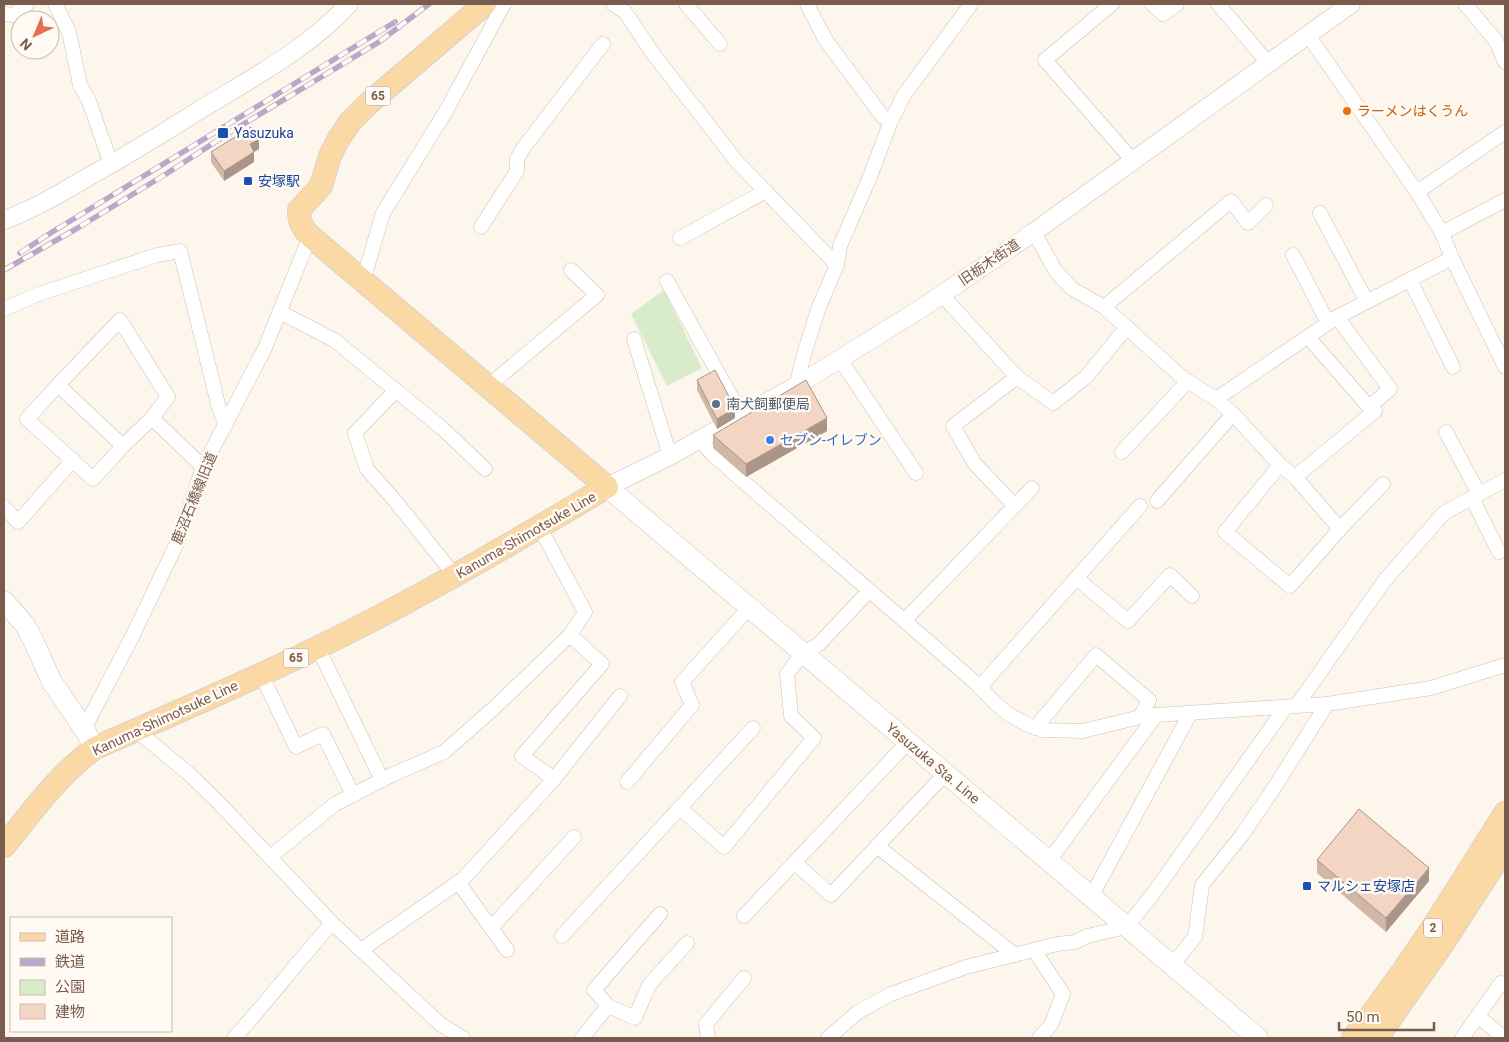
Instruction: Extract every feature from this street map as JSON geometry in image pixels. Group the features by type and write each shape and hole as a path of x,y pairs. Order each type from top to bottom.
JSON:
{"main road":[{"name":"Kanuma-Shimotsuke Line","path":"4,846 66,772 79,759 95,748 318,648 455,576 607,488 310,236 302,228 299,220 299,210 321,186 330,156 350,122 484,4"},
{"name":"Yasuzuka Sta. Line","path":"607,488 1258,1038"},
{"path":"4,601 25,625 52,682 95,748"},
{"name":"2","path":"1352,1038 1376,1009 1428,937 1505,813"},
{"name":"2","path":"1377,1038 1442,945 1505,848"}],"street":[{"path":"4,14 13,15 27,4"},
{"path":"55,4 70,32 80,85 89,101 111,164"},
{"path":"4,220 44,203 281,59 317,33 338,16 349,4"},
{"path":"363,281 384,213 446,111 504,4"},
{"path":"613,4 629,8 654,55 738,163 837,265"},
{"path":"686,4 720,44"},
{"path":"807,4 825,38 883,117 891,121"},
{"path":"796,386 819,307 837,265 840,246 869,179 891,121 904,95 971,4"},
{"path":"1112,4 1045,60 1133,161"},
{"path":"1152,4 1164,14 1177,4"},
{"path":"1218,4 1268,64"},
{"name":"旧栃木街道","path":"607,488 670,456 796,386 942,295 1034,232 1351,4"},
{"path":"1465,4 1496,41 1505,62"},
{"path":"1308,36 1417,192 1442,233 1452,258 1505,367"},
{"path":"481,227 517,171 517,159 524,147 603,44"},
{"path":"1417,192 1505,132"},
{"path":"680,238 766,191"},
{"path":"1442,233 1505,200"},
{"path":"1104,307 1231,201 1248,223 1266,205"},
{"path":"1320,213 1367,302"},
{"path":"1034,232 1056,270 1071,288 1104,307 1188,381 1216,399 1233,414 1280,465 1295,476 1340,529"},
{"name":"鹿沼石橋線旧道","path":"84,729 133,635 177,543 203,467 265,348 310,236"},
{"path":"4,309 36,295 157,255 180,251 219,408 226,425"},
{"path":"1293,255 1332,320 1390,389 1369,407"},
{"path":"1216,399 1332,320 1452,258"},
{"path":"488,386 597,295 571,270"},
{"path":"1410,280 1453,367"},
{"path":"667,281 742,416"},
{"path":"942,295 1016,377 1053,403 1086,377 1127,327"},
{"path":"280,312 334,340 442,428 485,469"},
{"path":"120,320 168,397 152,418 93,478 27,419 120,320"},
{"path":"1295,476 1375,411 1369,407 1308,337"},
{"path":"634,339 670,456"},
{"path":"840,359 916,473"},
{"path":"1015,506 975,464 953,426 1016,377"},
{"path":"1122,452 1188,381"},
{"path":"58,385 123,446"},
{"path":"396,390 356,433 358,442 367,469 455,576"},
{"path":"1157,501 1233,414"},
{"path":"152,418 203,467"},
{"path":"1446,432 1499,552"},
{"path":"699,439 711,453 980,687 990,700 1008,714 1035,728 1083,731 1156,715 1327,704 1430,688 1505,665"},
{"path":"4,507 18,522 73,460"},
{"path":"1280,465 1225,532 1290,586 1383,484"},
{"path":"828,1038 858,1012 891,994 966,967 1057,944 1075,942 1087,936 1126,927 1150,898 1385,580 1444,513 1505,480"},
{"path":"905,620 1032,488"},
{"path":"980,687 1140,506"},
{"path":"270,857 335,804 444,752 493,709 570,635 585,612 540,528"},
{"path":"1076,578 1128,621 1170,575 1192,596"},
{"path":"680,808 724,847 814,738 791,716 786,674 803,653 818,644 869,591"},
{"path":"627,782 692,705 682,682 749,608"},
{"path":"554,780 522,756 602,664 570,635"},
{"path":"318,648 382,780"},
{"path":"1035,728 1096,655 1149,700 1140,717"},
{"path":"261,674 296,747 323,734 353,795"},
{"path":"361,950 463,879 554,780 620,696"},
{"path":"1172,965 1195,937 1202,885 1242,835 1327,704"},
{"path":"1091,897 1190,714"},
{"path":"1049,861 1156,715"},
{"path":"562,936 753,728"},
{"path":"136,730 188,774 332,923 440,1024 463,1038"},
{"path":"744,916 908,742"},
{"path":"795,863 831,895 945,774"},
{"path":"491,928 574,837"},
{"path":"877,846 1015,955"},
{"path":"458,882 507,950"},
{"path":"660,914 594,990 608,1006 634,1018 649,985 687,943"},
{"path":"234,1038 271,997 299,960 332,923"},
{"path":"1034,950 1063,994 1051,1025 1039,1038"},
{"path":"708,1038 706,1024 744,978"},
{"path":"1462,1038 1501,983"},
{"path":"582,1038 608,1006"},
{"path":"1478,1016 1504,1038"}],"green space":[{"path":"664,290 702,368 667,386 631,314"}],"building":[{"path":"251,127 259,139 250,144 254,152 224,171 211,152"},
{"name":"南犬飼郵便局","path":"715,370 735,408 717,419 697,380"},
{"name":"セブン-イレブン","path":"806,380 827,418 746,464 713,435"},
{"path":"1359,809 1429,868 1386,918 1317,860"}],"railway":[{"path":"4,270 76,229 379,42 429,4"},
{"path":"20,253 395,22"}],"place":[{"name":"ラーメンはくうん","path":"1347,111"},
{"name":"Yasuzuka","path":"223,133"},
{"name":"安塚駅","path":"248,181"},
{"name":"南犬飼郵便局","path":"716,404"},
{"name":"セブン-イレブン","path":"770,440"},
{"name":"マルシェ安塚店","path":"1307,886"}]}
